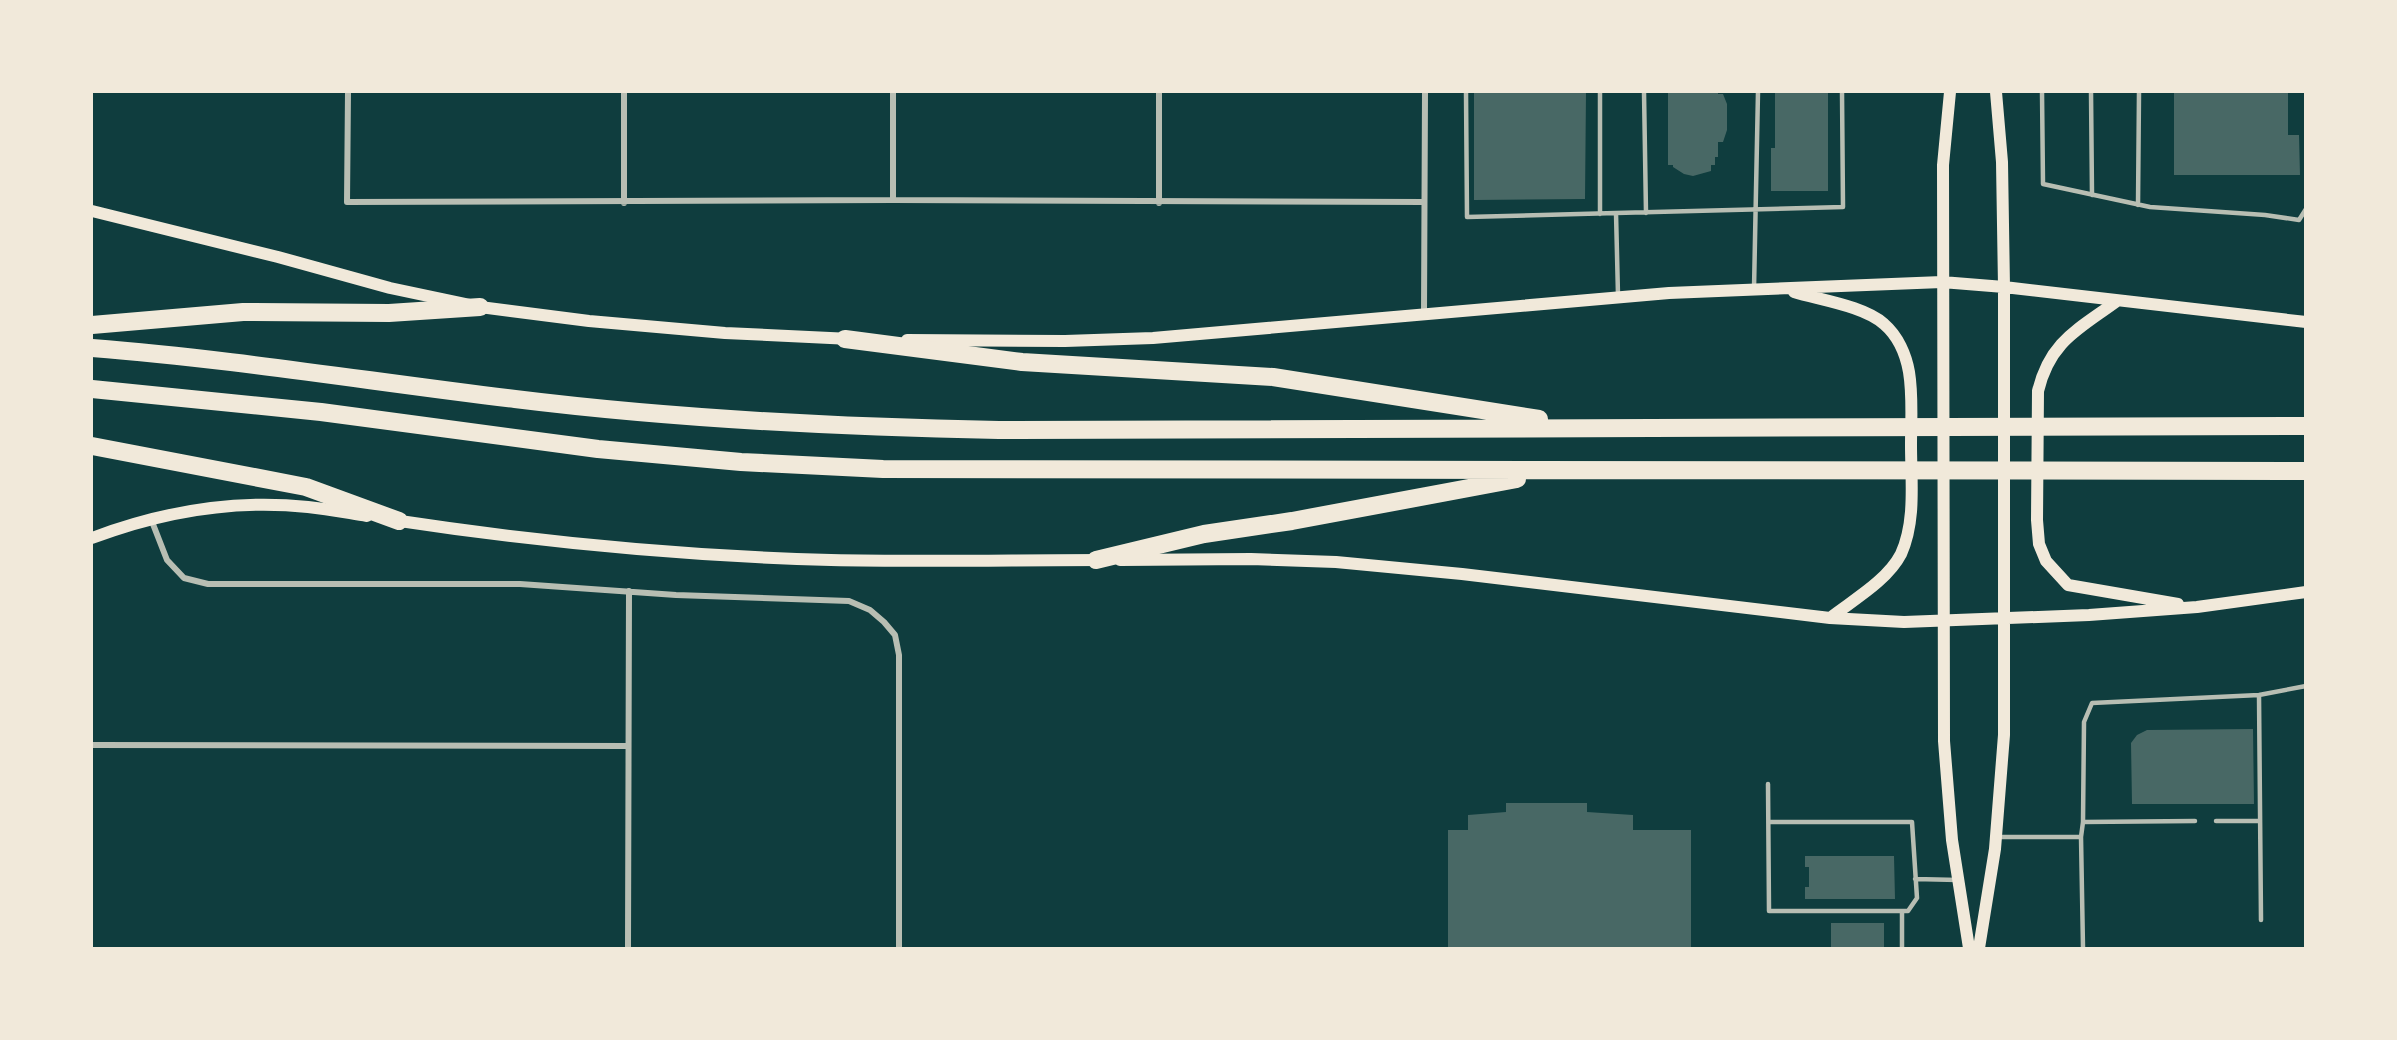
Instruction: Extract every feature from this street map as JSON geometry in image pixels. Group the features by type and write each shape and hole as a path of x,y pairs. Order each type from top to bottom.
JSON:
{"highway":[{"path":"92,325 243,312 389,313 480,307"},
{"path":"845,339 1022,362 1273,377 1594,428"},
{"path":"92,348 232,361 514,399 633,412 727,421 849,427 999,430 2306,426"},
{"path":"92,389 309,411 598,448 741,462 894,469 2306,471"},
{"path":"92,446 306,487 399,521"},
{"path":"1096,560 1204,534 1292,522 1560,471"}],"main road":[{"path":"1950,92 1943,165 1944,741 1953,840 1969,948"},
{"path":"1979,948 1996,837 2004,735 2004,287 2002,162 1996,92"},
{"path":"92,211 278,257 390,288 480,307 589,321 725,333 845,339 1153,338 1618,298 1754,289 1942,282 2004,287 2306,322"},
{"path":"1781,289 1856,310 1878,320 1896,337 1909,370 1911,517 1907,538 1900,555 1887,573 1830,618"},
{"path":"2117,301 2063,340 2043,370 2038,391 2039,544 2046,561 2068,585 2197,607"},
{"path":"92,538 187,510 269,504 308,507 497,535 691,552 830,560 1336,562 1462,574 1830,618 2003,620 2197,607 2306,592"}],"street":[{"path":"348,92 347,202 624,203 893,200 1159,203 1424,202"},
{"path":"624,92 624,203"},
{"path":"893,92 893,200"},
{"path":"1159,92 1159,203"},
{"path":"1424,314 1425,92"},
{"path":"151,519 167,560 184,578 208,584 520,584 849,601 870,610 895,635 899,656 899,948"},
{"path":"628,948 629,591"},
{"path":"92,745 627,746"}],"lane":[{"path":"1466,92 1467,217 1843,207 1842,92"},
{"path":"1600,92 1600,214"},
{"path":"1644,92 1646,213"},
{"path":"1754,289 1758,92"},
{"path":"2043,92 2043,184 2138,205 2300,220 2306,209"},
{"path":"2091,92 2092,195"},
{"path":"2138,205 2139,92"},
{"path":"1616,213 1618,298"},
{"path":"2083,948 2081,837 2084,722 2092,703 2259,695 2306,686"},
{"path":"2259,695 2260,920"},
{"path":"1768,784 1769,911 1908,911 1917,898 1912,822 1769,822"},
{"path":"2083,822 2195,821"},
{"path":"2216,821 2260,821"},
{"path":"1996,837 2081,837"},
{"path":"1916,879 1958,880"},
{"path":"1902,911 1902,948"}],"building":[{"path":"1474,92 1586,92 1585,199 1474,200"},
{"path":"1668,92 1718,92 1718,94 1723,94 1727,104 1727,130 1723,142 1718,142 1718,157 1715,157 1715,165 1711,165 1711,171 1693,176 1684,174 1673,165 1668,165"},
{"path":"1775,92 1828,92 1828,191 1771,191 1771,148 1775,148"},
{"path":"2174,92 2288,92 2288,135 2299,135 2300,175 2174,175"},
{"path":"2253,729 2254,804 2132,804 2131,743 2137,735 2147,730"},
{"path":"1506,803 1587,803 1587,812 1633,815 1633,830 1691,830 1691,948 1448,948 1448,830 1468,830 1468,815 1506,812"},
{"path":"1805,856 1894,856 1895,899 1805,899 1805,887 1809,887 1809,867 1805,867"},
{"path":"1831,923 1884,923 1884,948 1831,948"}]}
